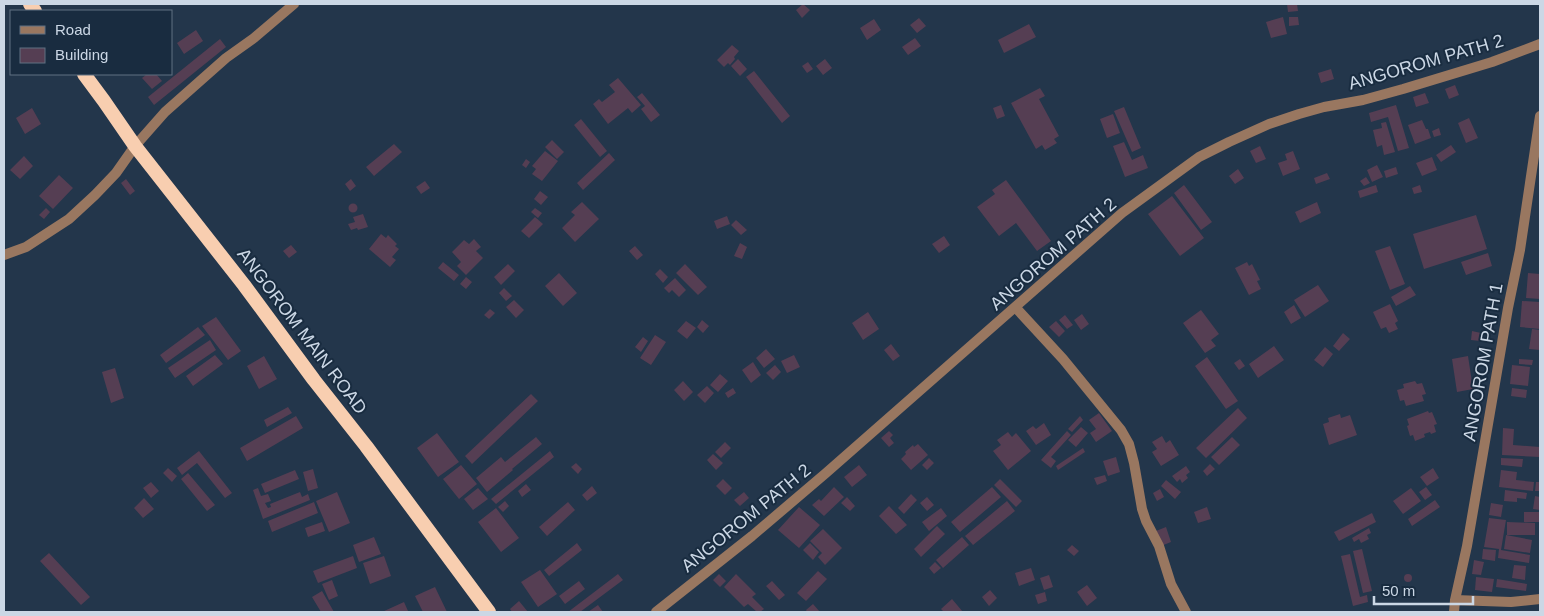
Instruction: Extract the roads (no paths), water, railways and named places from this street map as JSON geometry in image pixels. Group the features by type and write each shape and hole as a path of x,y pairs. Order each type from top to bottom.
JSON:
{"highway":[{"name":"ANGOROM MAIN ROAD","path":"85,75 135,146 244,285 489,612"}],"street":[{"path":"4,254 26,247 69,220 116,174 135,146 166,112 226,58 254,38 294,4"},
{"name":"ANGOROM PATH 2","path":"656,612 752,536 826,473 1122,213 1200,157 1269,124 1299,114 1403,89 1492,62 1540,44"},
{"name":"ANGOROM PATH 1","path":"1454,612 1455,600 1468,546 1508,308 1520,250 1540,116"},
{"path":"1016,308 1063,359 1121,430 1129,444 1146,521 1159,546 1171,584 1186,612"},
{"path":"1455,600 1511,602 1540,599"}]}
